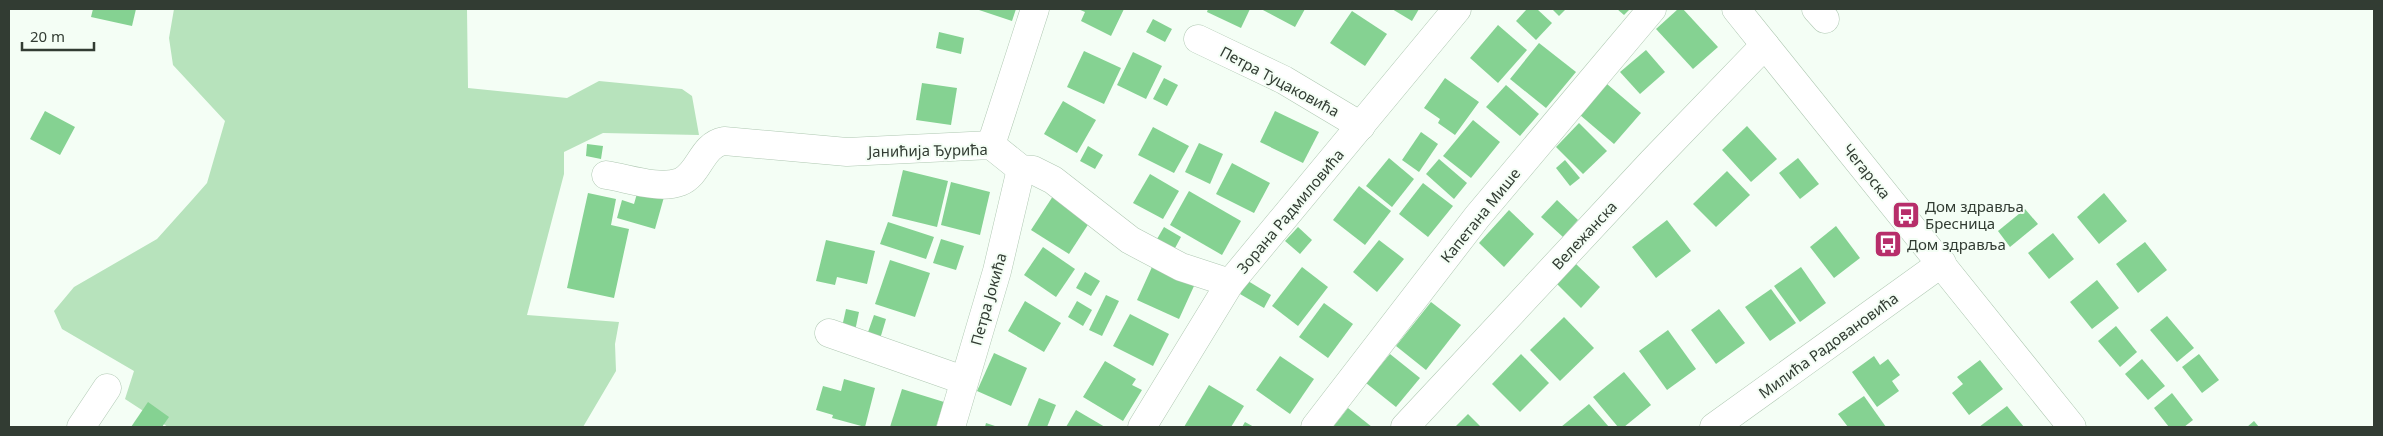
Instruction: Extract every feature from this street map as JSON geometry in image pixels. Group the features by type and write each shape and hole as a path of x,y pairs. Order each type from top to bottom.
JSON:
{"street":[{"path":"990,145 1035,9"},
{"name":"Зорана Радмиловића","path":"1142,427 1230,283 1457,9"},
{"name":"Капетана Мише","path":"1315,427 1477,218 1652,9"},
{"name":"Чегарска","path":"1736,9 2072,427"},
{"name":"Петра Туцаковића","path":"1198,39 1300,88 1361,126"},
{"name":"Вележанска","path":"1405,427 1652,162 1765,45"},
{"name":"Јанићија Ђурића","path":"606,175 664,184 679,182 688,177 709,147 716,142 724,141 847,152 990,145 1021,169 1033,170 1053,180 1106,223 1156,255 1181,267 1230,283"},
{"name":"Петра Јокића","path":"951,427 997,271 1021,169"},
{"name":"Милића Радовановића","path":"1726,424 1942,263"},
{"path":"829,333 964,380"},
{"path":"81,427 107,388"}],"green space":[{"path":"174,9 467,9 468,88 567,98 599,81 682,89 692,96 699,135 603,133 564,152 564,174 527,315 619,322 615,344 616,371 583,427 168,427 125,399 134,371 62,329 54,311 74,287 157,239 207,183 225,121 173,65 169,38"}],"building":[{"path":"93,9 136,9 132,26 91,17"},
{"path":"976,9 1016,9 1012,21"},
{"path":"1078,9 1124,9 1111,36 1081,21 1085,12"},
{"path":"1208,9 1250,9 1241,28 1207,12"},
{"path":"1261,9 1305,9 1295,27"},
{"path":"1392,9 1419,9 1412,21"},
{"path":"1527,9 1537,9 1552,23 1536,40 1516,21"},
{"path":"1552,9 1566,9 1559,16"},
{"path":"1617,9 1630,9 1624,15"},
{"path":"1678,9 1683,9 1718,47 1693,69 1656,29"},
{"path":"1352,11 1387,34 1365,66 1330,43"},
{"path":"1153,19 1172,29 1165,42 1146,32"},
{"path":"1498,25 1527,50 1498,83 1470,58"},
{"path":"939,32 964,38 961,54 936,48"},
{"path":"1539,43 1576,72 1546,108 1510,79"},
{"path":"1646,50 1665,72 1640,94 1620,72"},
{"path":"1084,51 1121,68 1104,104 1067,87"},
{"path":"1133,52 1162,66 1146,99 1117,85"},
{"path":"1164,78 1178,85 1167,106 1153,99"},
{"path":"1445,78 1479,102 1455,135 1438,123 1440,119 1424,108"},
{"path":"922,83 957,88 951,125 916,120"},
{"path":"1607,84 1641,113 1614,144 1580,115"},
{"path":"1506,85 1539,114 1520,136 1486,107"},
{"path":"1063,101 1096,120 1077,153 1044,134"},
{"path":"45,111 75,127 60,155 30,139"},
{"path":"1275,111 1319,132 1303,163 1260,142"},
{"path":"1473,120 1500,142 1471,178 1443,156"},
{"path":"1579,123 1607,151 1583,174 1556,147"},
{"path":"1747,126 1777,159 1751,182 1722,150"},
{"path":"1153,127 1189,146 1174,173 1138,155"},
{"path":"1421,132 1438,144 1419,172 1402,160"},
{"path":"1199,143 1223,154 1210,184 1185,172"},
{"path":"587,144 603,146 601,159 586,156"},
{"path":"1088,146 1103,155 1095,169 1080,161"},
{"path":"1389,158 1414,179 1392,207 1366,186"},
{"path":"1798,158 1819,184 1800,199 1779,173"},
{"path":"1439,159 1467,183 1454,199 1426,174"},
{"path":"1565,160 1580,178 1570,186 1556,168"},
{"path":"1232,163 1270,183 1254,213 1216,194"},
{"path":"903,170 948,181 937,227 892,216"},
{"path":"1727,171 1750,195 1716,227 1693,204"},
{"path":"1150,174 1179,191 1163,219 1133,203"},
{"path":"951,182 990,192 980,235 941,225"},
{"path":"1423,183 1453,206 1428,237 1399,214"},
{"path":"1359,186 1391,211 1365,245 1333,220"},
{"path":"638,190 664,197 655,229 617,218 622,200 634,204"},
{"path":"1189,191 1241,221 1222,255 1170,225"},
{"path":"588,193 616,199 611,225 629,229 614,298 567,288"},
{"path":"2104,193 2127,221 2099,244 2077,217"},
{"path":"1053,196 1091,220 1069,254 1031,230"},
{"path":"1557,200 1578,220 1563,237 1541,217"},
{"path":"2025,209 2038,224 2010,247 1998,231"},
{"path":"1509,210 1534,234 1504,267 1479,243"},
{"path":"1667,220 1691,251 1656,278 1632,247"},
{"path":"888,222 934,237 926,259 880,244"},
{"path":"1836,226 1860,258 1834,278 1810,247"},
{"path":"1164,227 1181,237 1174,250 1157,239"},
{"path":"1298,227 1312,240 1300,254 1285,241"},
{"path":"2053,233 2074,259 2049,279 2028,253"},
{"path":"941,239 964,246 956,270 933,263"},
{"path":"826,240 875,251 867,284 837,277 835,285 816,281"},
{"path":"1379,240 1404,259 1377,292 1353,272"},
{"path":"2145,242 2167,270 2138,293 2116,264"},
{"path":"1043,247 1075,269 1056,297 1024,275"},
{"path":"890,260 930,273 915,317 875,304"},
{"path":"1576,264 1600,287 1581,308 1557,284"},
{"path":"1152,267 1194,286 1179,319 1137,300"},
{"path":"1302,267 1328,287 1298,326 1272,306"},
{"path":"1801,267 1826,303 1800,322 1774,286"},
{"path":"1085,272 1100,281 1091,296 1076,288"},
{"path":"2097,280 2119,308 2092,329 2070,302"},
{"path":"1248,281 1271,295 1264,308 1240,294"},
{"path":"1771,289 1796,323 1770,341 1745,307"},
{"path":"1106,295 1119,301 1102,336 1089,330"},
{"path":"1025,301 1061,323 1044,352 1008,331"},
{"path":"1077,301 1092,310 1083,326 1068,317"},
{"path":"1431,302 1461,325 1426,370 1396,346"},
{"path":"1324,303 1353,324 1328,358 1299,337"},
{"path":"846,309 859,312 855,331 842,327"},
{"path":"1719,309 1745,343 1716,364 1691,330"},
{"path":"1130,314 1169,334 1153,366 1113,346"},
{"path":"874,315 886,319 880,339 867,335"},
{"path":"2167,316 2194,348 2177,362 2150,330"},
{"path":"1564,317 1594,348 1560,381 1530,350"},
{"path":"2116,326 2137,352 2120,367 2098,341"},
{"path":"1668,330 1696,369 1667,390 1639,351"},
{"path":"994,353 1027,368 1011,406 977,391"},
{"path":"1390,354 1420,378 1396,407 1366,383"},
{"path":"1521,354 1549,383 1520,412 1492,384"},
{"path":"2199,354 2219,380 2202,393 2182,367"},
{"path":"1280,356 1314,379 1290,414 1256,390"},
{"path":"1874,356 1880,365 1888,359 1900,375 1892,381 1899,391 1877,407 1852,372"},
{"path":"2142,359 2165,386 2148,400 2125,374"},
{"path":"1980,360 2003,389 1969,415 1952,393 1963,384 1957,377"},
{"path":"1105,361 1136,379 1132,385 1142,390 1123,421 1083,397"},
{"path":"1624,372 1651,405 1624,427 1618,427 1593,397"},
{"path":"844,379 875,388 865,427 832,418 833,415 816,410 823,386 841,391"},
{"path":"1209,385 1244,406 1231,427 1184,427"},
{"path":"902,389 944,402 936,427 890,427"},
{"path":"2172,393 2193,420 2184,427 2169,427 2154,408"},
{"path":"1864,396 1886,427 1848,427 1838,414"},
{"path":"1039,398 1056,405 1047,427 1027,427"},
{"path":"148,402 169,417 162,427 131,427"},
{"path":"1589,404 1609,427 1561,427"},
{"path":"2007,406 2024,427 1979,427"},
{"path":"1348,408 1372,427 1333,427"},
{"path":"1076,410 1105,427 1066,427"},
{"path":"1468,414 1481,427 1455,427"},
{"path":"2254,421 2259,427 2247,427"},
{"path":"1245,422 1254,427 1242,427"},
{"path":"986,423 998,427 985,427"}],"place":[{"name":"Дом здравља Бресница","path":"1906,215"},
{"name":"Дом здравља","path":"1888,244"}]}
